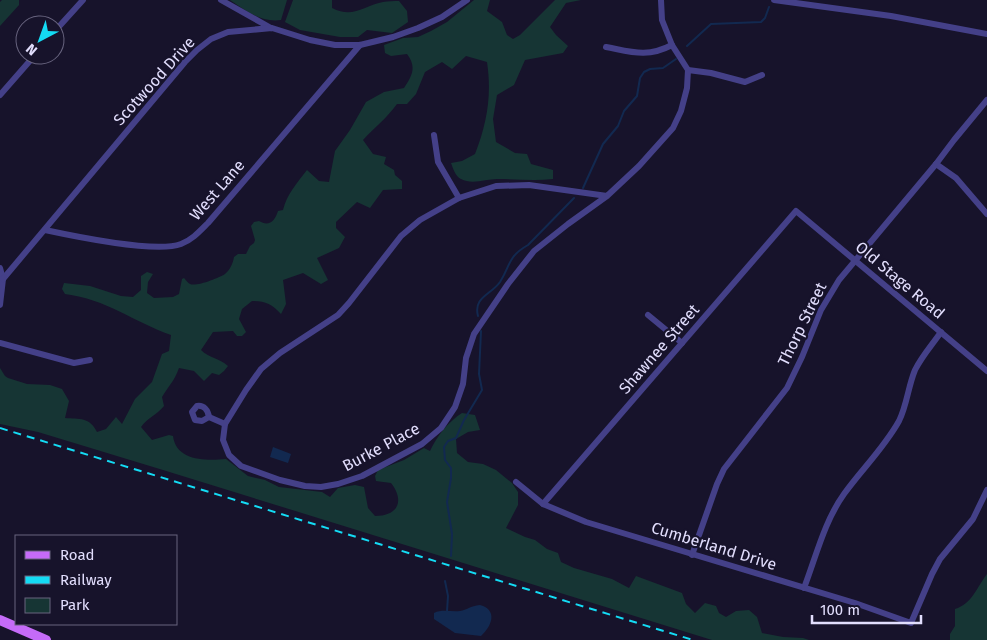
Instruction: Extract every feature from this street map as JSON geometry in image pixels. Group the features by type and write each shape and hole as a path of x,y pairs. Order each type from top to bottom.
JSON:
{"main road":[{"path":"0,620 46,640"}],"street":[{"path":"65,21 83,0"},
{"path":"221,0 272,28"},
{"name":"Scotwood Drive","path":"3,279 197,50 212,39 228,32 272,28 310,40 334,45 360,45 393,37 418,28 442,17 467,0"},
{"path":"660,0 662,20 672,45 688,70 711,73 745,82 762,75"},
{"path":"774,0 890,16 987,34"},
{"name":"West Lane","path":"45,230 130,244 164,247 181,244 196,235 208,223 360,45"},
{"path":"606,47 636,53 652,53 672,45"},
{"path":"0,95 26,65"},
{"name":"Burke Place","path":"224,424 223,440 225,448 240,466 280,480 305,486 322,487 362,476 422,444 441,428 455,407 463,384 466,358 474,334 502,292 534,252 568,224 608,196 639,166 673,128 681,111 687,88 688,70"},
{"name":"Thorp Street","path":"692,555 716,484 724,469 787,388 821,310 839,280 987,100"},
{"path":"434,135 438,162 458,198"},
{"path":"936,164 956,178 987,214"},
{"path":"210,417 224,424 246,390 267,363 338,315 401,236 420,220 458,198 496,186 512,184 608,196"},
{"name":"Old Stage Road","path":"796,211 987,371"},
{"name":"Shawnee Street","path":"543,504 796,211"},
{"path":"0,268 3,279 0,305"},
{"path":"648,315 682,343"},
{"path":"804,588 831,516 844,494 891,434 900,419 915,371 923,356 941,332"},
{"path":"0,343 74,363 90,360"},
{"name":"Cumberland Drive","path":"516,482 543,504 586,522 912,623 940,559 973,518 987,490"}],"green space":[{"path":"2,0 19,0 19,5 0,26 0,2"},
{"path":"230,0 287,0 281,20 267,20 241,8"},
{"path":"293,0 332,0 332,8 346,12 358,11 383,2 399,1 407,11 408,22 392,33 367,30 358,37 340,37 300,30 285,22"},
{"path":"474,0 490,0 487,11 502,22 507,35 513,39 520,35 555,0 581,0 566,3 550,27 568,46 563,53 525,60 514,85 497,95 493,119 496,142 515,153 527,154 531,164 553,170 553,179 497,179 474,182 459,178 454,172 451,163 462,161 475,154 483,131 489,97 487,62 466,56 452,69 442,62 425,72 416,94 407,104 397,104 363,140 373,154 386,157 384,164 394,170 395,175 402,181 402,189 383,190 370,208 357,202 336,222 336,228 345,237 339,248 317,258 328,280 321,284 303,273 283,280 286,304 281,314 268,304 252,301 242,309 239,319 246,332 242,336 237,336 233,331 213,332 201,350 228,366 219,375 212,373 204,381 194,371 179,368 162,397 164,406 141,427 152,440 169,435 173,436 175,444 186,455 193,458 210,460 226,459 248,476 265,480 279,487 322,492 330,497 338,488 355,485 364,487 368,508 375,516 394,510 398,501 398,496 391,483 376,481 375,476 378,470 404,460 424,448 430,451 443,430 462,413 475,415 480,430 468,432 456,439 457,453 468,462 483,464 496,470 512,483 518,492 518,505 506,528 535,540 547,549 558,553 561,562 574,568 612,579 629,588 636,576 682,593 686,604 695,613 705,603 716,606 719,613 726,617 736,611 749,610 757,617 762,633 809,640 712,640 38,432 0,424 0,368 8,378 27,384 50,385 62,389 69,401 65,418 87,421 97,432 106,429 116,417 122,424 135,399 152,382 162,354 169,351 171,335 107,306 65,294 62,289 64,283 90,286 121,296 133,297 141,290 141,276 147,272 153,274 148,282 147,293 154,298 173,297 179,294 182,279 184,278 193,285 213,280 225,274 231,266 234,257 238,254 246,254 254,243 255,240 251,226 254,222 271,222 278,211 283,210 296,184 307,170 319,181 329,182 335,151 366,102 384,92 404,88 412,71 412,63 407,54 391,56 385,53 384,45 403,38 418,37 431,31 447,22"},
{"path":"987,574 987,640 950,640 950,634 955,626 955,609 961,607 970,599"}],"water":[{"path":"273,447 291,454 288,463 270,457"},
{"path":"480,605 486,607 491,614 488,628 481,636 455,633 434,619 434,613 437,612 460,611"}],"waterway":[{"path":"687,46 711,24 761,22 765,18 769,7"},
{"path":"583,188 603,144 618,126 624,111 637,96 640,78 644,72 650,69 663,68 676,59"},
{"path":"478,316 477,310 480,300 500,282 516,253 528,245 574,198"},
{"path":"451,556 452,534 447,502 451,468 445,460 444,447 448,441 456,438 464,420 482,390 479,374 481,331"},
{"path":"445,581 448,596 447,611"}],"railway":[{"path":"0,428 693,640"}]}
